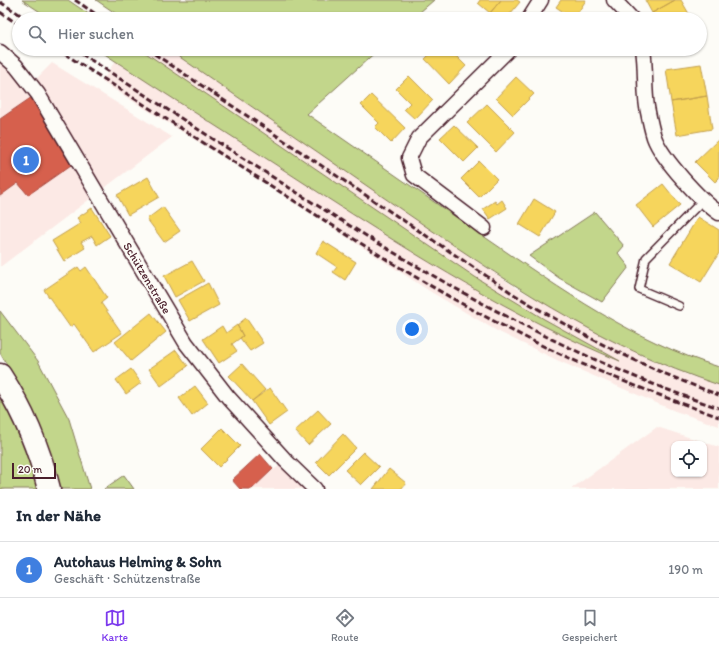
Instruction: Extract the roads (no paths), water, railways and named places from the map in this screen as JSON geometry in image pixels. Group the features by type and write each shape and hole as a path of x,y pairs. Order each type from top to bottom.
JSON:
{"highway":[{"path":"0,375 21,411 32,436 49,489"}],"street":[{"path":"533,12 541,0"},
{"path":"614,0 625,12"},
{"name":"Schützenstraße","path":"0,52 16,66 38,94 186,343 228,397 286,461 315,489"},
{"path":"484,228 414,175 409,158 419,138 502,56"},
{"path":"644,56 647,106 654,138 672,166 703,200 719,214"}],"lane":[{"path":"679,306 639,289 646,258 703,200"}],"railway":[{"path":"75,0 93,12"},
{"path":"0,2 16,12"},
{"path":"0,12 12,20"},
{"path":"68,56 368,248 455,300 515,332 565,356 641,388 719,417"},
{"path":"85,56 324,210 488,306 601,362 659,387 719,408"},
{"path":"157,56 539,310 614,350 666,374 719,395"}],"place":[{"name":"Autohaus Helming & Sohn","path":"26,160"}]}
